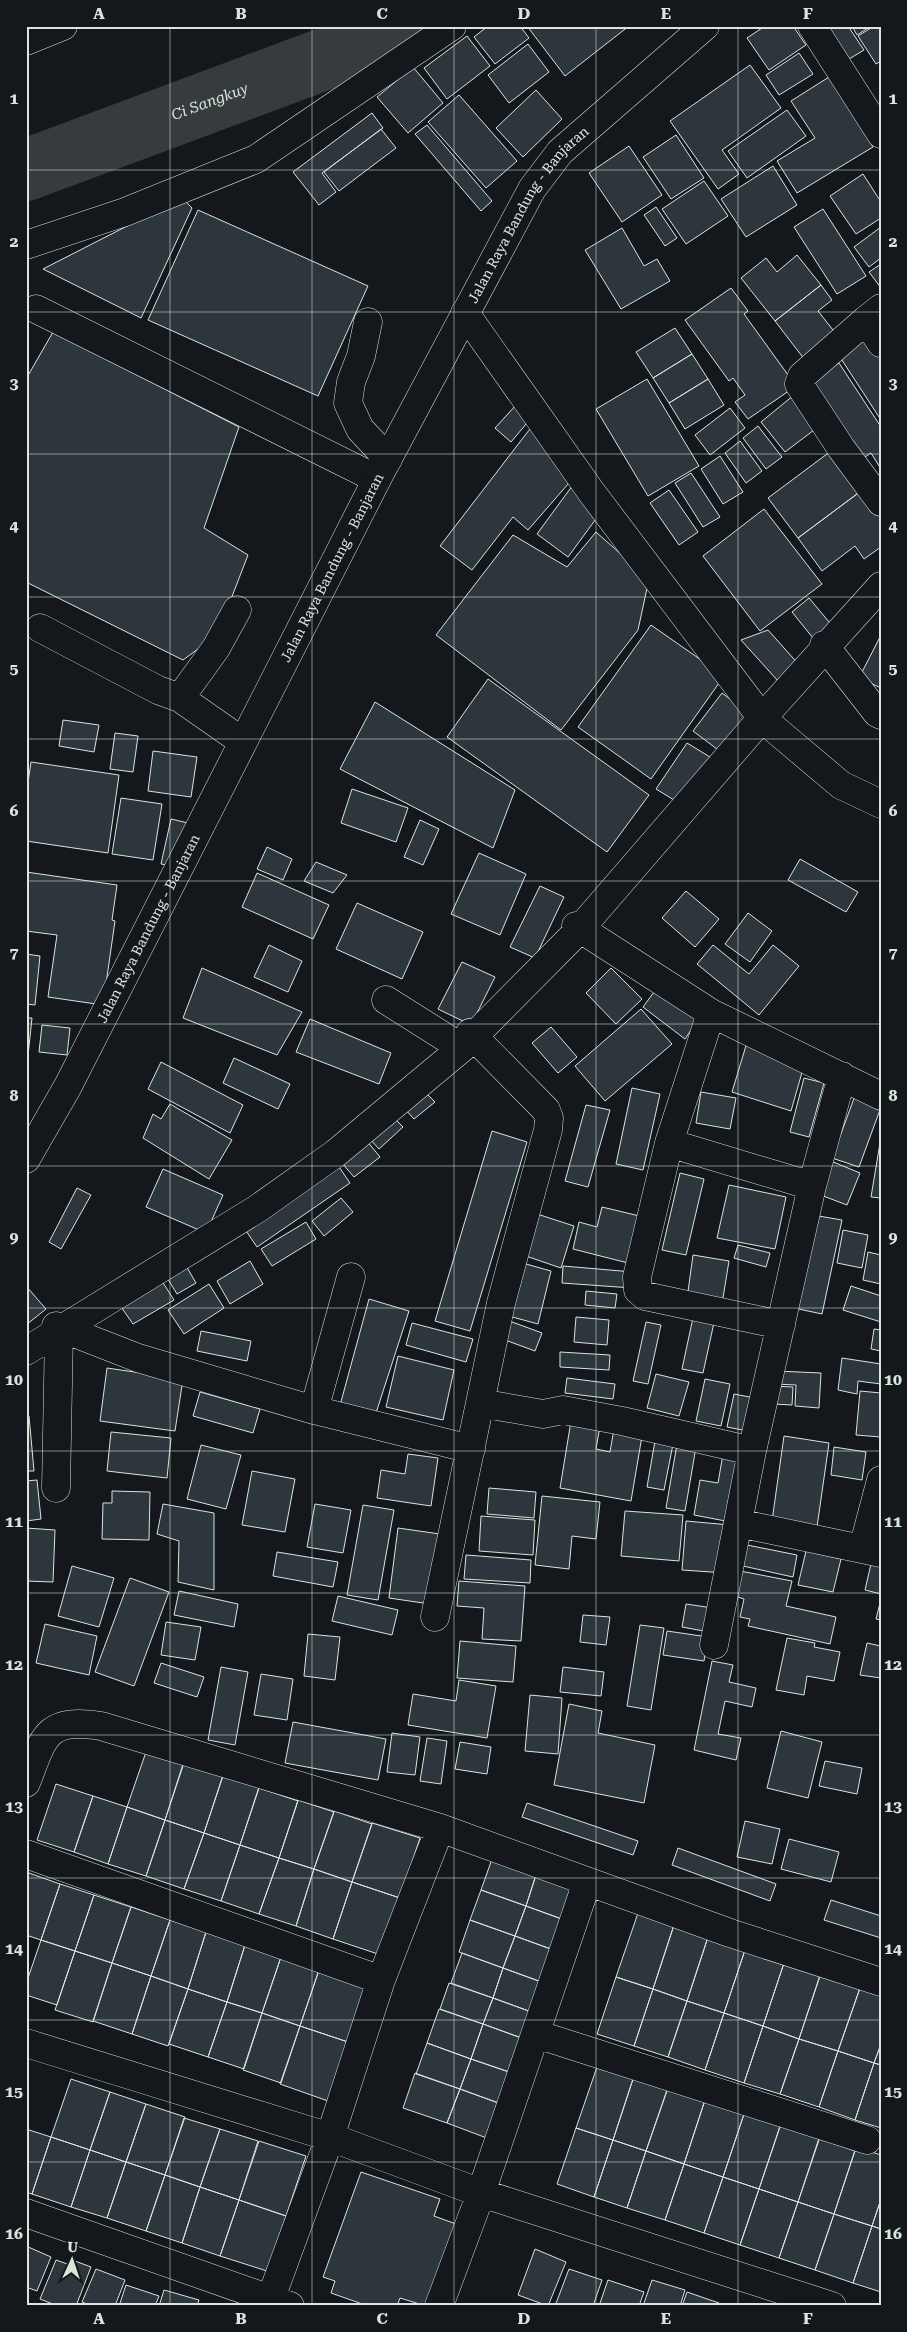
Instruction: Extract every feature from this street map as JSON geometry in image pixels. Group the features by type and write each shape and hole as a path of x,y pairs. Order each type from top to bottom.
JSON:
{"street":[{"path":"26,41 63,26"},
{"path":"26,245 125,212 256,159 452,26"},
{"name":"Jalan Raya Bandung - Banjaran","path":"26,1159 68,1086 383,469 532,189 560,152 705,26"},
{"path":"812,26 881,134"},
{"path":"36,309 383,469"},
{"path":"465,313 592,494 762,718"},
{"path":"881,343 874,314 802,376 799,384 841,448 881,502"},
{"path":"368,322 361,356 351,382 348,403 360,429 383,469"},
{"path":"26,1351 257,1209 336,1153 469,1042 579,930 762,718 829,646 881,586"},
{"path":"180,698 216,648 237,610"},
{"path":"40,628 158,690 180,698 244,742"},
{"path":"829,646 824,645 877,713 881,715"},
{"path":"762,718 758,715 841,785 881,804"},
{"path":"579,930 576,926 711,1013 881,1096"},
{"path":"386,1000 469,1042"},
{"path":"711,1013 669,1143 637,1277 638,1290 645,1296 781,1325"},
{"path":"435,1617 501,1303 548,1130 549,1118 536,1099 470,1033 469,1042"},
{"path":"714,1645 752,1451 812,1186 842,1076"},
{"path":"669,1143 812,1186"},
{"path":"314,1410 351,1277"},
{"path":"56,1488 59,1332 56,1326 138,1358 314,1410 471,1449"},
{"path":"480,1403 543,1414 563,1410 752,1451"},
{"path":"738,1523 872,1550 881,1480"},
{"path":"26,1783 42,1742 53,1729 66,1724 84,1723 101,1726 440,1828 730,1933 881,1982"},
{"path":"26,2213 276,2303 380,1980 440,1828"},
{"path":"26,1854 380,1980"},
{"path":"439,2306 481,2193 586,1882"},
{"path":"536,2034 867,2140"},
{"path":"26,2043 330,2137 481,2193 832,2306"}],"building":[{"path":"488,26 520,26 529,38 495,64 474,37"},
{"path":"527,26 629,26 565,76"},
{"path":"765,26 793,26 806,45 769,70 747,38"},
{"path":"814,26 848,26 864,50 839,65"},
{"path":"852,26 871,26 857,35"},
{"path":"874,26 881,26 881,61 876,64 858,36"},
{"path":"467,36 490,66 447,99 424,68"},
{"path":"528,44 549,72 509,103 488,75"},
{"path":"799,53 813,74 779,95 766,75"},
{"path":"750,65 781,108 722,150 739,174 718,189 670,121"},
{"path":"413,67 443,103 408,133 377,97"},
{"path":"829,77 873,147 797,193 777,161 815,138 791,101"},
{"path":"536,90 562,119 523,157 496,128"},
{"path":"459,95 517,161 486,188 428,122"},
{"path":"787,110 806,136 747,178 728,151"},
{"path":"372,113 383,128 322,173 336,192 319,205 293,172"},
{"path":"427,125 492,201 481,211 415,134"},
{"path":"381,129 396,148 339,191 324,172"},
{"path":"676,135 704,178 671,199 643,157"},
{"path":"629,146 662,195 622,222 589,173"},
{"path":"773,166 797,205 746,237 721,199"},
{"path":"863,174 881,202 881,218 856,234 830,196"},
{"path":"704,181 728,216 686,244 662,209"},
{"path":"182,198 192,208 141,318 43,269"},
{"path":"656,207 677,238 665,246 644,215"},
{"path":"823,209 866,276 837,294 794,227"},
{"path":"198,210 368,286 318,396 148,320"},
{"path":"881,227 881,258 869,267 854,247"},
{"path":"622,228 644,266 657,259 670,281 621,309 585,250"},
{"path":"797,255 821,285 775,321 741,278 766,258 777,272"},
{"path":"881,264 881,288 869,272"},
{"path":"821,285 832,300 818,311 840,339 808,364 775,321"},
{"path":"731,288 748,311 744,314 796,386 748,419 735,402 745,395 733,378 729,381 685,320"},
{"path":"675,328 692,354 653,378 636,352"},
{"path":"53,332 239,427 204,528 248,555 226,612 206,643 183,660 26,582 26,379"},
{"path":"869,334 881,353 881,420 838,354"},
{"path":"692,354 708,379 669,403 653,378"},
{"path":"839,363 881,427 881,469 871,453 857,462 806,384"},
{"path":"647,379 699,466 648,496 596,409"},
{"path":"708,379 724,405 685,429 669,403"},
{"path":"794,395 818,427 785,452 761,422"},
{"path":"517,404 532,417 511,442 495,428"},
{"path":"730,408 745,428 710,455 695,435"},
{"path":"533,425 575,476 528,530 513,517 472,570 440,546"},
{"path":"758,426 782,457 766,469 743,438"},
{"path":"740,441 762,471 746,483 725,453"},
{"path":"831,451 861,491 798,538 768,498"},
{"path":"720,456 743,492 723,504 701,469"},
{"path":"691,473 720,517 703,527 675,483"},
{"path":"578,478 601,512 568,557 537,534"},
{"path":"669,490 698,532 679,545 650,503"},
{"path":"861,491 881,517 881,547 864,559 855,546 822,571 798,538"},
{"path":"764,509 822,584 760,631 703,556"},
{"path":"596,532 649,579 638,630 561,730 436,635 513,535 567,567"},
{"path":"809,598 835,629 817,643 792,612"},
{"path":"651,625 724,676 651,779 578,727"},
{"path":"768,630 801,667 778,681 741,640"},
{"path":"881,635 881,688 859,678"},
{"path":"488,679 649,795 607,852 447,737"},
{"path":"722,693 750,714 721,752 693,731"},
{"path":"375,702 515,790 493,848 340,769"},
{"path":"63,720 99,725 94,752 59,746"},
{"path":"115,733 138,736 133,772 110,769"},
{"path":"687,743 710,757 679,803 656,789"},
{"path":"153,751 197,757 191,797 148,791"},
{"path":"31,762 119,775 108,853 26,841 26,796"},
{"path":"352,789 408,808 396,842 341,823"},
{"path":"121,798 162,804 153,860 112,854"},
{"path":"171,819 188,823 178,867 161,864"},
{"path":"420,820 439,829 423,865 404,857"},
{"path":"267,847 292,859 283,880 257,869"},
{"path":"479,853 526,874 500,935 451,914"},
{"path":"800,859 858,892 846,912 788,880"},
{"path":"316,862 347,875 333,893 304,881"},
{"path":"26,872 117,885 112,920 115,921 103,1005 48,997 57,935 26,931"},
{"path":"257,873 329,905 313,939 242,907"},
{"path":"540,886 564,897 535,958 510,947"},
{"path":"686,891 719,919 695,947 662,918"},
{"path":"357,903 423,932 402,979 336,949"},
{"path":"748,913 772,931 750,962 725,944"},
{"path":"269,945 302,961 288,992 254,977"},
{"path":"713,945 749,974 773,945 799,966 759,1015 697,964"},
{"path":"26,954 40,956 35,1005 26,1004"},
{"path":"462,962 495,977 471,1025 438,1009"},
{"path":"202,968 302,1012 277,1055 183,1018"},
{"path":"611,968 642,999 616,1024 586,993"},
{"path":"660,984 703,1012 685,1039 643,1007"},
{"path":"641,1009 672,1044 605,1101 575,1066"},
{"path":"26,1018 32,1018 27,1065 26,1065"},
{"path":"310,1019 391,1053 379,1084 296,1052"},
{"path":"42,1025 70,1028 67,1055 39,1052"},
{"path":"551,1027 577,1057 558,1073 532,1043"},
{"path":"748,1039 805,1062 791,1111 732,1092"},
{"path":"234,1058 290,1084 278,1109 223,1083"},
{"path":"161,1062 243,1105 230,1133 148,1089"},
{"path":"804,1078 824,1083 809,1137 790,1132"},
{"path":"632,1088 660,1094 643,1170 616,1164"},
{"path":"424,1091 435,1102 414,1119 404,1108"},
{"path":"701,1092 736,1098 730,1129 696,1123"},
{"path":"856,1093 881,1107 859,1167 832,1158"},
{"path":"170,1104 232,1140 209,1179 143,1138 153,1114 161,1119"},
{"path":"586,1105 610,1110 588,1187 565,1181"},
{"path":"391,1115 403,1127 379,1149 368,1137"},
{"path":"492,1131 527,1142 470,1331 435,1321"},
{"path":"881,1137 881,1198 871,1197"},
{"path":"367,1141 380,1157 354,1177 341,1162"},
{"path":"335,1161 350,1183 257,1247 242,1225"},
{"path":"831,1161 860,1173 847,1205 818,1194"},
{"path":"163,1169 223,1195 206,1233 146,1207"},
{"path":"680,1173 704,1179 686,1255 662,1250"},
{"path":"729,1185 786,1197 775,1249 717,1238"},
{"path":"77,1188 91,1195 61,1249 49,1242"},
{"path":"341,1198 353,1212 324,1236 312,1221"},
{"path":"602,1207 648,1218 636,1265 573,1249 579,1222 597,1227"},
{"path":"531,1212 574,1226 561,1268 517,1253"},
{"path":"813,1215 842,1220 822,1314 794,1308"},
{"path":"306,1222 316,1239 272,1266 261,1249"},
{"path":"843,1230 868,1235 862,1268 837,1263"},
{"path":"738,1245 770,1253 766,1267 734,1258"},
{"path":"868,1252 881,1255 881,1284 863,1280"},
{"path":"693,1255 729,1261 722,1304 687,1299"},
{"path":"250,1261 263,1284 230,1304 217,1281"},
{"path":"519,1262 551,1271 538,1324 505,1315"},
{"path":"185,1264 196,1283 177,1294 166,1276"},
{"path":"563,1266 633,1272 632,1288 562,1283"},
{"path":"160,1278 174,1300 133,1324 119,1304"},
{"path":"209,1284 224,1308 184,1334 168,1310"},
{"path":"26,1286 46,1309 26,1325"},
{"path":"851,1286 881,1296 881,1322 843,1310"},
{"path":"586,1291 617,1294 615,1308 585,1305"},
{"path":"369,1299 409,1311 376,1413 339,1409"},
{"path":"694,1313 715,1318 703,1373 682,1369"},
{"path":"576,1317 609,1320 607,1345 574,1342"},
{"path":"504,1319 542,1333 535,1351 497,1337"},
{"path":"646,1322 661,1325 648,1384 633,1381"},
{"path":"412,1323 473,1339 466,1362 406,1345"},
{"path":"874,1329 881,1330 881,1351 871,1349"},
{"path":"201,1331 251,1341 247,1361 197,1351"},
{"path":"560,1352 610,1355 609,1370 560,1367"},
{"path":"398,1356 454,1370 443,1420 386,1407"},
{"path":"842,1358 881,1364 881,1384 858,1381 857,1394 838,1390"},
{"path":"107,1368 183,1379 175,1431 100,1421"},
{"path":"776,1371 821,1373 819,1408 795,1406 796,1385 775,1384"},
{"path":"656,1374 689,1382 679,1416 647,1408"},
{"path":"567,1378 615,1384 613,1399 565,1393"},
{"path":"705,1379 730,1384 721,1426 696,1421"},
{"path":"773,1386 793,1387 792,1405 772,1404"},
{"path":"860,1391 881,1393 881,1437 856,1435"},
{"path":"200,1392 260,1409 253,1433 193,1416"},
{"path":"734,1394 760,1399 753,1432 727,1427"},
{"path":"29,1416 34,1471 26,1471 26,1417"},
{"path":"571,1421 600,1426 596,1449 610,1452 615,1423 643,1430 631,1501 560,1488"},
{"path":"111,1432 171,1438 167,1478 107,1471"},
{"path":"656,1435 674,1439 664,1490 647,1487"},
{"path":"784,1436 829,1443 817,1527 772,1521"},
{"path":"677,1444 696,1447 685,1511 666,1508"},
{"path":"201,1445 241,1455 226,1509 187,1499"},
{"path":"834,1447 866,1452 862,1480 831,1475"},
{"path":"408,1454 438,1458 431,1506 377,1498 381,1470 405,1474"},
{"path":"723,1454 748,1459 736,1523 694,1515 700,1480 718,1483"},
{"path":"252,1471 295,1479 285,1532 242,1525"},
{"path":"37,1480 41,1519 26,1521 26,1481"},
{"path":"489,1488 536,1492 534,1518 487,1514"},
{"path":"112,1491 150,1492 149,1540 102,1539 103,1503 112,1503"},
{"path":"542,1496 600,1502 596,1539 572,1536 569,1569 535,1565"},
{"path":"163,1504 214,1513 214,1590 178,1582 179,1541 157,1534"},
{"path":"315,1504 351,1510 343,1553 307,1547"},
{"path":"363,1505 394,1510 378,1600 347,1595"},
{"path":"625,1511 683,1515 679,1561 621,1556"},
{"path":"481,1516 535,1520 533,1555 479,1551"},
{"path":"686,1521 730,1525 726,1573 682,1570"},
{"path":"26,1528 55,1530 53,1582 26,1581"},
{"path":"398,1528 440,1534 430,1604 389,1598"},
{"path":"747,1545 797,1555 793,1577 743,1566"},
{"path":"806,1551 841,1559 833,1592 798,1585"},
{"path":"277,1552 338,1562 333,1587 273,1576"},
{"path":"466,1555 531,1560 530,1583 464,1579"},
{"path":"873,1555 881,1557 881,1594 865,1590"},
{"path":"72,1566 114,1578 99,1627 58,1616"},
{"path":"740,1571 792,1581 786,1606 836,1617 830,1644 748,1626 750,1619 740,1617 744,1599 735,1596"},
{"path":"130,1578 169,1592 134,1686 95,1672"},
{"path":"459,1581 525,1586 521,1641 482,1639 484,1608 457,1606"},
{"path":"179,1591 238,1604 234,1627 174,1615"},
{"path":"338,1596 398,1610 392,1635 332,1621"},
{"path":"881,1599 881,1620 876,1619"},
{"path":"686,1604 713,1608 709,1632 682,1627"},
{"path":"583,1615 610,1617 606,1645 580,1642"},
{"path":"166,1622 201,1627 195,1660 161,1655"},
{"path":"45,1624 97,1636 89,1675 36,1663"},
{"path":"640,1625 664,1628 651,1710 627,1706"},
{"path":"667,1631 708,1637 704,1661 663,1655"},
{"path":"308,1634 340,1637 335,1680 304,1676"},
{"path":"787,1638 815,1643 814,1647 840,1652 834,1681 807,1676 804,1695 776,1690"},
{"path":"460,1641 516,1646 513,1682 457,1678"},
{"path":"867,1643 881,1646 881,1678 860,1675"},
{"path":"712,1661 733,1665 729,1682 756,1688 752,1707 725,1701 718,1734 741,1738 736,1760 694,1750"},
{"path":"161,1663 204,1677 197,1697 154,1683"},
{"path":"221,1667 248,1672 235,1745 208,1740"},
{"path":"563,1667 604,1672 601,1696 560,1692"},
{"path":"261,1674 293,1679 287,1720 254,1715"},
{"path":"459,1680 496,1686 487,1738 408,1725 413,1694 456,1701"},
{"path":"530,1695 562,1698 558,1754 525,1751"},
{"path":"569,1704 602,1711 598,1733 655,1745 644,1803 554,1785"},
{"path":"293,1722 386,1739 378,1780 285,1763"},
{"path":"781,1731 822,1742 808,1798 767,1788"},
{"path":"392,1733 420,1737 415,1775 387,1772"},
{"path":"427,1738 447,1741 441,1784 420,1781"},
{"path":"460,1742 491,1747 487,1774 455,1769"},
{"path":"146,1752 183,1764 165,1820 127,1807"},
{"path":"825,1761 862,1768 857,1794 819,1786"},
{"path":"184,1763 223,1776 204,1833 165,1820"},
{"path":"223,1775 259,1787 240,1845 204,1833"},
{"path":"56,1784 93,1796 74,1852 37,1840"},
{"path":"259,1788 298,1801 279,1858 240,1845"},
{"path":"93,1796 127,1807 108,1864 74,1852"},
{"path":"298,1800 334,1812 314,1869 279,1858"},
{"path":"527,1803 638,1841 633,1855 522,1817"},
{"path":"127,1807 165,1820 146,1876 108,1864"},
{"path":"334,1811 372,1824 352,1882 314,1869"},
{"path":"165,1820 204,1833 184,1889 146,1876"},
{"path":"745,1821 780,1829 772,1864 737,1857"},
{"path":"372,1823 420,1838 400,1898 352,1882"},
{"path":"204,1833 240,1845 221,1901 184,1889"},
{"path":"789,1839 839,1852 831,1882 781,1869"},
{"path":"240,1845 279,1858 259,1914 221,1901"},
{"path":"678,1848 776,1884 770,1901 672,1865"},
{"path":"279,1858 314,1869 296,1926 259,1914"},
{"path":"492,1859 536,1875 526,1906 481,1890"},
{"path":"314,1869 352,1882 333,1939 296,1926"},
{"path":"26,1872 60,1884 41,1940 26,1935"},
{"path":"536,1875 581,1892 570,1922 526,1906"},
{"path":"352,1882 400,1898 381,1955 333,1939"},
{"path":"60,1884 94,1895 75,1951 41,1940"},
{"path":"481,1890 526,1906 515,1936 470,1920"},
{"path":"94,1895 131,1907 112,1963 75,1951"},
{"path":"831,1900 881,1916 881,1938 824,1920"},
{"path":"526,1906 570,1922 559,1952 515,1936"},
{"path":"131,1907 170,1920 151,1976 112,1963"},
{"path":"638,1913 674,1925 653,1989 616,1977"},
{"path":"170,1920 206,1932 188,1989 151,1976"},
{"path":"470,1920 515,1936 503,1968 459,1952"},
{"path":"674,1925 708,1937 687,2001 653,1989"},
{"path":"206,1932 245,1945 227,2002 188,1989"},
{"path":"515,1936 559,1952 547,1984 503,1968"},
{"path":"708,1937 745,1950 724,2013 687,2001"},
{"path":"41,1940 75,1951 57,2005 26,1995 26,1984"},
{"path":"245,1945 281,1957 262,2013 227,2002"},
{"path":"745,1950 784,1963 763,2026 724,2013"},
{"path":"75,1951 112,1963 93,2022 55,2010"},
{"path":"462,1953 503,1968 493,1998 451,1983"},
{"path":"281,1957 319,1970 300,2026 262,2013"},
{"path":"112,1963 151,1976 132,2034 93,2021"},
{"path":"784,1963 820,1975 799,2039 763,2026"},
{"path":"503,1968 547,1984 537,2014 493,1998"},
{"path":"319,1970 367,1985 348,2042 300,2026"},
{"path":"821,1973 860,1988 838,2051 799,2039"},
{"path":"151,1976 188,1989 168,2046 132,2034"},
{"path":"616,1977 653,1989 634,2046 597,2034"},
{"path":"449,1983 493,1998 483,2024 440,2009"},
{"path":"860,1988 881,1995 881,2044 874,2063 838,2051"},
{"path":"188,1989 227,2002 208,2057 169,2044"},
{"path":"653,1989 687,2001 668,2057 634,2046"},
{"path":"493,1998 537,2014 527,2040 483,2024"},
{"path":"687,2001 724,2013 705,2070 668,2057"},
{"path":"227,2002 262,2013 244,2069 208,2057"},
{"path":"439,2009 483,2024 471,2059 427,2043"},
{"path":"262,2013 300,2026 281,2083 243,2070"},
{"path":"724,2013 763,2026 744,2083 705,2070"},
{"path":"483,2024 527,2040 515,2074 471,2059"},
{"path":"300,2026 348,2042 328,2101 280,2084"},
{"path":"763,2026 799,2039 780,2094 744,2083"},
{"path":"799,2039 838,2051 819,2107 780,2094"},
{"path":"427,2043 471,2059 460,2089 416,2074"},
{"path":"881,2044 881,2065 874,2063"},
{"path":"838,2051 874,2063 855,2120 819,2107"},
{"path":"471,2059 515,2074 504,2105 460,2089"},
{"path":"874,2063 881,2065 881,2128 855,2120"},
{"path":"598,2064 634,2076 613,2140 576,2128"},
{"path":"415,2073 460,2089 447,2123 403,2108"},
{"path":"634,2076 668,2087 646,2151 613,2140"},
{"path":"71,2079 110,2092 90,2150 51,2137"},
{"path":"668,2088 705,2100 684,2164 646,2151"},
{"path":"460,2089 504,2105 492,2140 447,2123"},
{"path":"110,2092 146,2104 126,2162 90,2150"},
{"path":"705,2100 744,2114 723,2177 684,2164"},
{"path":"146,2104 185,2117 165,2175 126,2162"},
{"path":"744,2114 780,2126 759,2189 723,2177"},
{"path":"184,2118 220,2129 200,2187 165,2175"},
{"path":"781,2124 820,2137 798,2202 759,2189"},
{"path":"576,2128 613,2140 594,2197 557,2184"},
{"path":"26,2129 51,2137 32,2194 26,2192"},
{"path":"220,2129 258,2141 239,2200 200,2187"},
{"path":"51,2137 90,2150 71,2207 32,2194"},
{"path":"819,2138 855,2151 834,2214 798,2202"},
{"path":"613,2140 646,2151 627,2208 594,2197"},
{"path":"259,2141 306,2156 286,2216 239,2200"},
{"path":"856,2147 881,2155 881,2199 872,2226 834,2214"},
{"path":"90,2150 126,2162 107,2218 71,2207"},
{"path":"646,2151 684,2164 665,2220 627,2208"},
{"path":"126,2162 165,2175 146,2231 107,2218"},
{"path":"684,2164 723,2177 704,2233 665,2220"},
{"path":"361,2172 440,2199 434,2216 456,2224 426,2306 400,2298 397,2306 368,2306 331,2293 335,2281 323,2277"},
{"path":"165,2175 200,2187 182,2243 146,2231"},
{"path":"723,2177 759,2189 740,2245 704,2233"},
{"path":"200,2187 239,2200 220,2256 182,2243"},
{"path":"759,2189 798,2202 779,2258 740,2245"},
{"path":"881,2199 881,2229 872,2226"},
{"path":"239,2200 286,2216 267,2271 220,2256"},
{"path":"798,2202 834,2214 815,2270 779,2258"},
{"path":"834,2214 872,2226 853,2283 815,2270"},
{"path":"872,2226 881,2229 881,2292 853,2283"},
{"path":"26,2246 51,2257 37,2291 26,2287"},
{"path":"535,2249 566,2262 548,2306 518,2295"},
{"path":"56,2260 73,2266 75,2261 91,2267 76,2306 58,2306 40,2299"},
{"path":"96,2269 125,2280 115,2306 92,2306 82,2302"},
{"path":"569,2269 602,2280 593,2306 555,2306"},
{"path":"608,2280 644,2292 639,2306 599,2306"},
{"path":"652,2280 685,2290 680,2306 643,2306"},
{"path":"126,2285 159,2296 155,2306 119,2306"},
{"path":"164,2290 199,2300 197,2306 159,2306"},
{"path":"687,2292 719,2303 719,2306 682,2306"}],"waterway":[{"name":"Ci Sangkuy","path":"26,170 370,42 391,26"}]}
